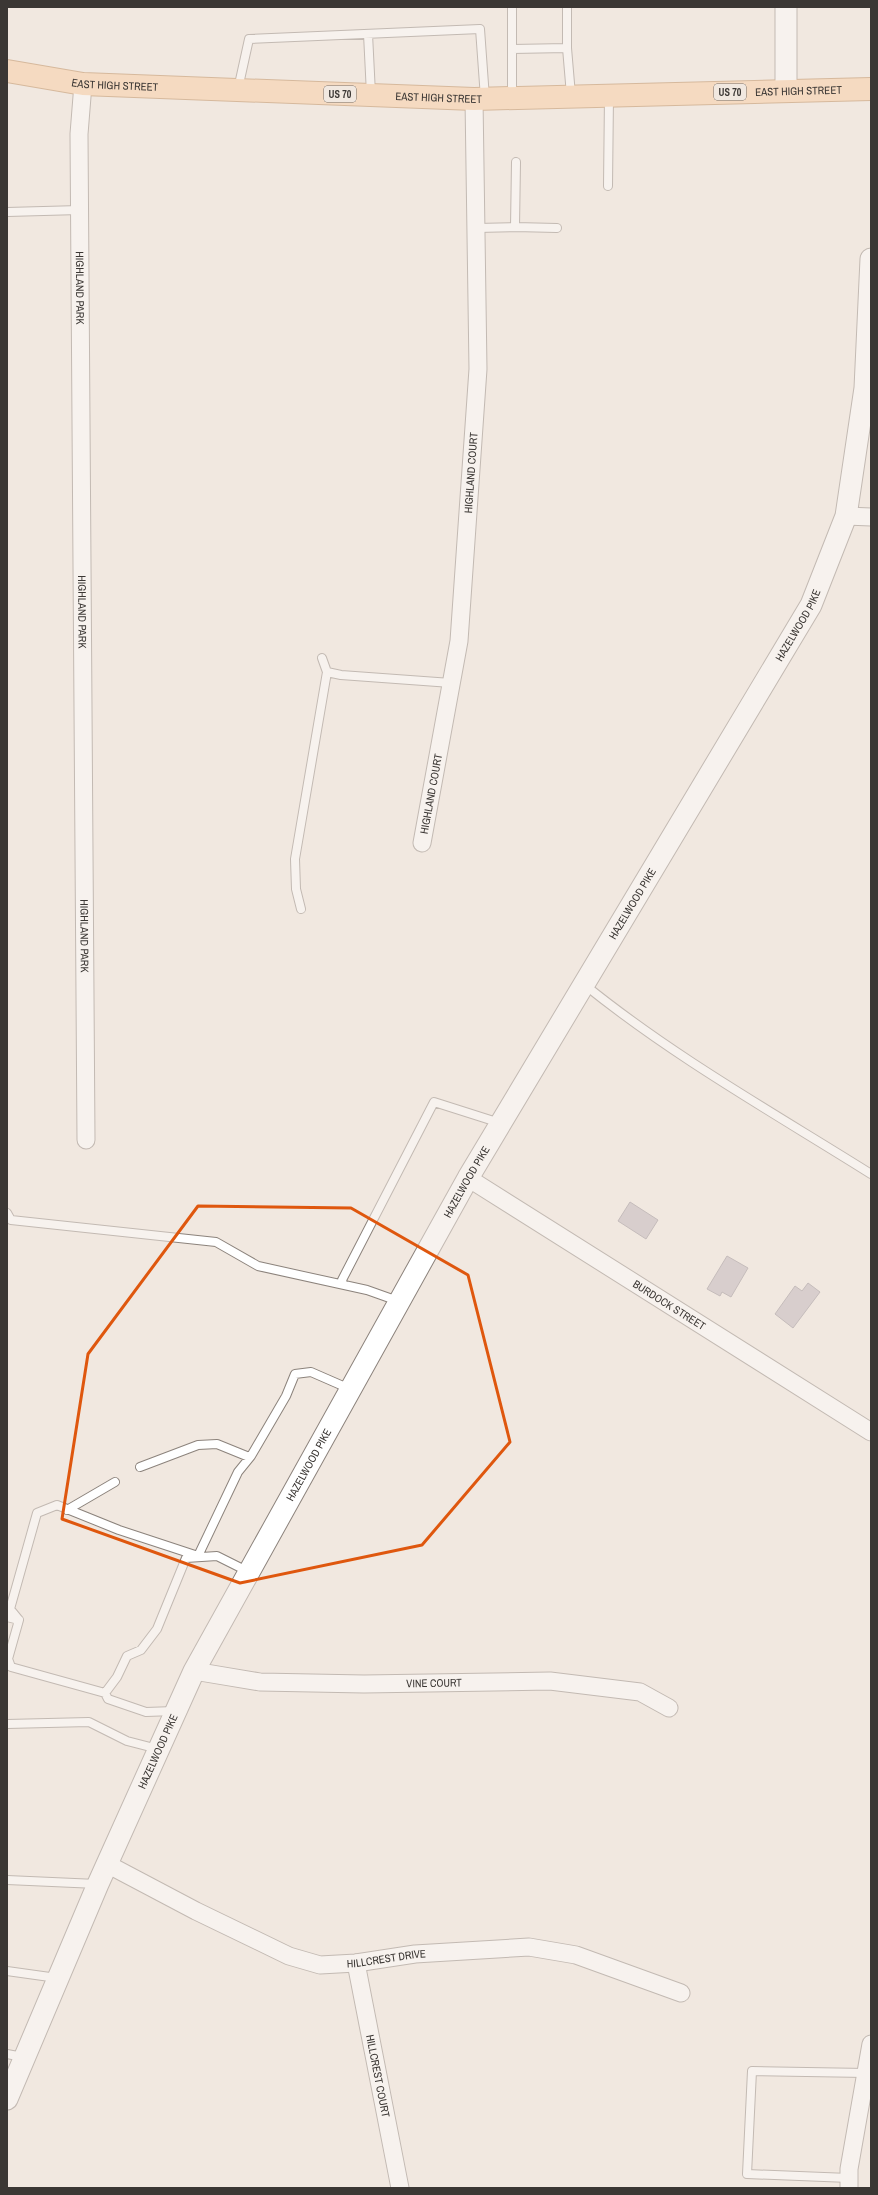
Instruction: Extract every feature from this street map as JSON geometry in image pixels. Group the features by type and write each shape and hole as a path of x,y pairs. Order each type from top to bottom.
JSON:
{"main road":[{"name":"EAST HIGH STREET","path":"7,70 83,84 479,98 871,89"}],"street":[{"path":"786,7 786,91"},
{"name":"HIGHLAND PARK","path":"83,84 79,134 86,1140"},
{"name":"HIGHLAND COURT","path":"422,843 459,641 478,369 477,228 479,98"},
{"name":"HAZELWOOD PIKE","path":"7,2099 16,2056 58,1978 174,1711 194,1671 250,1573 468,1178 811,605 846,516 868,388 871,259"},
{"path":"846,516 871,517"},
{"name":"BURDOCK STREET","path":"468,1178 871,1432"},
{"name":"VINE COURT","path":"194,1671 260,1682 364,1684 550,1681 640,1692 669,1708"},
{"name":"HILLCREST DRIVE","path":"107,1864 196,1911 290,1956 320,1965 356,1963 415,1954 529,1947 576,1955 681,1993"},
{"name":"HILLCREST COURT","path":"356,1963 400,2188"},
{"path":"849,2183 871,2044"}],"lane":[{"path":"512,7 512,98"},
{"path":"567,7 567,48 571,96"},
{"path":"237,90 249,40 480,29 479,98"},
{"path":"368,34 371,95"},
{"path":"512,48 567,48"},
{"path":"608,186 609,95"},
{"path":"515,227 516,162"},
{"path":"7,212 80,210"},
{"path":"477,228 558,228"},
{"path":"301,909 296,889 295,860 326,672 322,658"},
{"path":"326,672 342,676 452,682"},
{"path":"585,984 689,1060 742,1095 871,1174"},
{"path":"343,1284 342,1280 434,1102 501,1124"},
{"path":"7,1213 11,1220 216,1242 258,1266 343,1284 400,1301"},
{"path":"198,1556 238,1472 250,1457 286,1396 295,1374 312,1372 352,1389"},
{"path":"140,1467 198,1445 217,1444 250,1457"},
{"path":"67,1510 115,1482"},
{"path":"19,1620 10,1609 37,1513 57,1505 119,1530 198,1556"},
{"path":"105,1692 117,1677 127,1656 141,1650 157,1629 186,1558 198,1556 217,1556 250,1573"},
{"path":"7,1617 19,1620"},
{"path":"19,1620 8,1659 11,1667 105,1692"},
{"path":"105,1692 108,1699 146,1712 174,1711"},
{"path":"7,1724 89,1722 127,1741 158,1749"},
{"path":"7,1880 98,1884"},
{"path":"7,1971 58,1978"},
{"path":"849,2183 747,2174 752,2071 866,2073"}],"highlighted area":[{"path":"198,1206 351,1208 468,1275 510,1442 422,1545 240,1583 62,1519 88,1354"}],"building":[{"path":"630,1202 658,1220 646,1239 618,1221"},
{"path":"727,1256 748,1268 731,1297 722,1292 720,1296 707,1289"},
{"path":"808,1283 820,1292 793,1328 775,1314 795,1286 802,1291"}]}
